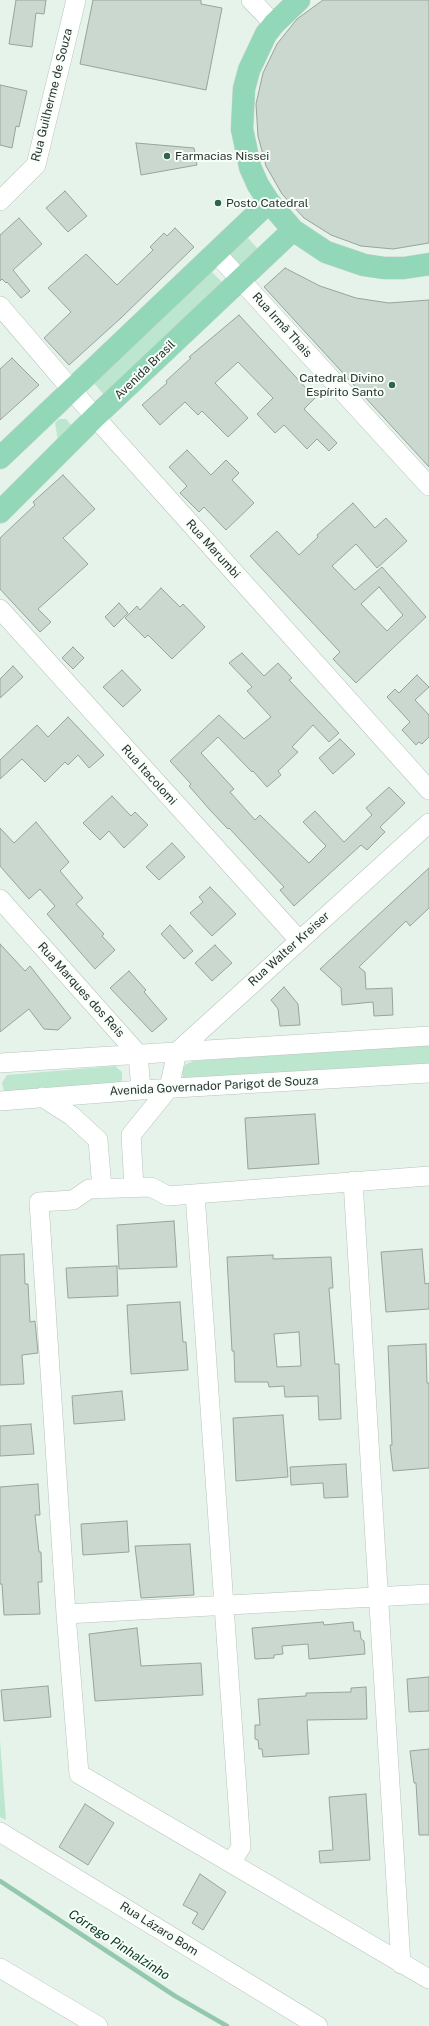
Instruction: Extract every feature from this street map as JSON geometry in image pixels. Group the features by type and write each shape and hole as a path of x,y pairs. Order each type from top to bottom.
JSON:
{"main road":[{"path":"299,0 274,24 256,52 249,70 242,109 242,129 250,167 269,202 293,230 326,252 364,265 404,268 429,264"},
{"path":"0,458 269,202"},
{"name":"Avenida Brasil","path":"0,512 95,417 293,230"}],"street":[{"name":"Rua Guilherme de Souza","path":"0,201 36,165 76,0"},
{"path":"251,0 274,24"},
{"name":"Rua Irmã Thais","path":"216,253 429,486"},
{"name":"Rua Marumbi","path":"0,306 71,390 429,790"},
{"name":"Rua Itacolomi","path":"0,609 299,940"},
{"name":"Rua Walter Kreiser","path":"178,1052 429,823"},
{"name":"Rua Marques dos Reis","path":"0,899 138,1054"},
{"path":"0,1064 429,1036"},
{"path":"134,1188 131,1135 169,1088 178,1052"},
{"path":"138,1054 141,1090"},
{"name":"Avenida Governador Parigot de Souza","path":"0,1101 169,1088 429,1073"},
{"path":"42,1097 72,1116 98,1140 102,1189"},
{"path":"429,1176 168,1196 151,1187 89,1189 73,1200 40,1202 66,1614 79,1774 429,1979"},
{"path":"353,1181 402,1964"},
{"path":"195,1194 241,1847 231,1864"},
{"path":"66,1614 429,1594"},
{"name":"Rua Lázaro Bom","path":"0,1832 318,2026"},
{"path":"0,1968 98,2026"}],"green space":[{"path":"245,235 259,250 241,267 227,252"},
{"path":"211,271 224,284 105,396 93,382"},
{"path":"59,419 66,419 72,426 58,441 55,423"},
{"path":"429,1045 429,1066 189,1081 183,1077 182,1071 185,1065 193,1061"},
{"path":"115,1066 122,1072 122,1079 118,1086 10,1094 4,1091 2,1083 7,1075"},
{"path":"0,1740 6,1820 0,1817"}],"building":[{"path":"16,0 46,0 44,14 36,13 32,47 9,44"},
{"path":"93,0 201,0 201,4 222,8 206,90 80,64"},
{"path":"323,0 429,0 429,243 393,249 361,246 331,235 304,218 282,194 266,166 258,136 256,104 263,73 277,44 297,19"},
{"path":"0,85 27,91 19,127 16,126 12,148 0,145"},
{"name":"Farmacias Nissei","path":"136,143 194,148 197,165 141,175"},
{"path":"65,191 87,216 68,232 46,208"},
{"path":"19,218 42,244 13,270 30,291 21,298 7,282 6,283 2,279 0,281 0,235"},
{"path":"175,228 194,247 121,318 69,365 44,338 71,312 48,288 86,254 117,285 153,250 150,247 164,233 167,236"},
{"name":"Catedral Divino Espírito Santo","path":"285,268 320,286 356,298 389,303 429,300 429,467 264,287"},
{"path":"239,315 315,398 304,409 337,443 329,451 317,439 307,449 284,425 275,433 257,414 273,398 238,362 215,383 248,418 228,437 202,411 198,415 185,402 160,425 142,405 167,383 166,381 191,358 189,357"},
{"path":"12,358 39,385 0,420 0,369"},
{"path":"187,450 211,475 226,460 239,473 232,480 254,503 226,530 204,507 199,512 180,493 187,486 169,467"},
{"path":"63,475 95,509 63,538 88,564 38,609 51,622 40,632 0,589 0,538 35,505 33,502"},
{"path":"353,503 375,528 386,518 407,541 377,568 356,544 332,566 355,590 382,567 426,617 356,683 333,659 340,652 250,556 277,531 299,555 318,537 317,535","holes":["379,587 403,615 387,631 361,604"]},
{"path":"161,588 180,607 183,604 205,627 172,659 148,635 145,638 125,618 137,606 140,610"},
{"path":"119,603 128,613 114,627 105,617"},
{"path":"73,647 84,658 73,669 62,658"},
{"path":"242,653 264,676 278,663 292,678 289,680 339,733 329,742 313,725 292,747 298,752 278,771 281,775 267,787 218,737 201,753 234,789 230,792 255,820 260,815 309,863 326,846 303,822 315,811 344,842 372,815 366,808 389,787 405,803 380,827 385,832 367,850 361,845 294,906 280,890 284,887 229,828 228,829 210,810 189,786 191,784 170,761 219,715 244,739 271,717 247,691 252,687 229,663"},
{"path":"13,666 23,677 0,698 0,679"},
{"path":"122,670 141,690 123,707 103,687"},
{"path":"417,675 429,687 415,700 429,715 429,737 422,744 419,742 416,745 402,730 410,722 387,697 395,689 399,693"},
{"path":"68,717 104,755 89,768 78,755 68,765 65,762 45,782 22,759 0,779 0,760 37,725 48,737"},
{"path":"340,739 355,754 333,774 319,758"},
{"path":"112,796 131,816 135,812 148,825 124,848 109,831 100,840 83,823"},
{"path":"36,822 69,862 60,871 83,898 76,904 104,934 102,936 115,950 95,969 47,914 55,906 40,889 29,899 0,866 0,828 14,843"},
{"path":"172,843 185,857 159,880 146,867"},
{"path":"429,868 429,908 410,926 406,921 359,967 365,972 366,989 392,988 393,1015 374,1016 373,1002 342,1005 341,988 320,969"},
{"path":"210,887 236,914 212,936 190,913 203,902 199,897"},
{"path":"170,925 193,951 184,959 161,934"},
{"path":"0,944 25,971 30,966 71,1018 58,1030 44,1029 29,1009 0,1032"},
{"path":"215,945 232,963 212,981 195,963"},
{"path":"129,971 146,990 144,992 167,1019 152,1032 110,988"},
{"path":"284,987 298,1004 300,1025 280,1026 278,1009 271,1000"},
{"path":"315,1114 319,1164 248,1169 245,1118"},
{"path":"174,1221 177,1267 119,1269 117,1225"},
{"path":"422,1249 425,1284 429,1283 429,1309 386,1312 381,1252"},
{"path":"24,1254 25,1284 28,1284 30,1322 35,1321 38,1353 22,1355 24,1384 0,1385 0,1255"},
{"path":"273,1255 273,1259 331,1257 333,1288 329,1288 335,1364 339,1364 341,1419 319,1420 318,1396 285,1397 284,1386 269,1387 268,1382 235,1382 227,1257","holes":["299,1332 301,1366 277,1367 274,1334"]},
{"path":"117,1266 118,1296 68,1298 66,1268"},
{"path":"180,1302 183,1342 186,1342 188,1370 131,1374 127,1305"},
{"path":"426,1344 427,1383 429,1383 429,1468 393,1471 390,1445 392,1445 388,1346"},
{"path":"122,1391 125,1420 74,1424 72,1396"},
{"path":"283,1415 288,1477 236,1481 233,1418"},
{"path":"31,1424 34,1454 0,1456 0,1426"},
{"path":"346,1464 348,1497 324,1498 323,1483 291,1485 290,1467"},
{"path":"38,1484 40,1515 35,1515 39,1552 41,1552 42,1582 38,1582 40,1614 4,1615 2,1584 0,1584 0,1487"},
{"path":"127,1521 129,1552 83,1555 81,1524"},
{"path":"190,1544 194,1595 141,1598 135,1546"},
{"path":"323,1622 324,1625 353,1622 354,1631 360,1631 361,1639 364,1641 365,1654 309,1659 308,1644 282,1646 283,1654 274,1655 274,1658 255,1659 252,1628"},
{"path":"137,1628 141,1666 201,1663 203,1695 95,1701 89,1634"},
{"path":"429,1677 429,1711 409,1712 407,1679"},
{"path":"48,1686 51,1717 4,1721 1,1690"},
{"path":"366,1687 367,1719 307,1720 309,1754 263,1757 262,1749 259,1749 258,1740 255,1739 255,1725 260,1725 258,1699 306,1696 306,1693 351,1692 351,1688"},
{"path":"429,1749 429,1835 419,1835 416,1783 414,1783 410,1751"},
{"path":"366,1794 370,1860 320,1863 319,1851 333,1850 329,1797"},
{"path":"85,1804 114,1823 88,1865 59,1847"},
{"path":"200,1874 226,1892 203,1930 192,1923 198,1913 183,1905"}],"waterway":[{"name":"Córrego Pinhalzinho","path":"0,1881 175,1996 227,2026"}],"place":[{"name":"Farmacias Nissei","path":"167,156"},
{"name":"Posto Catedral","path":"218,203"},
{"name":"Catedral Divino Espírito Santo","path":"392,385"}]}
